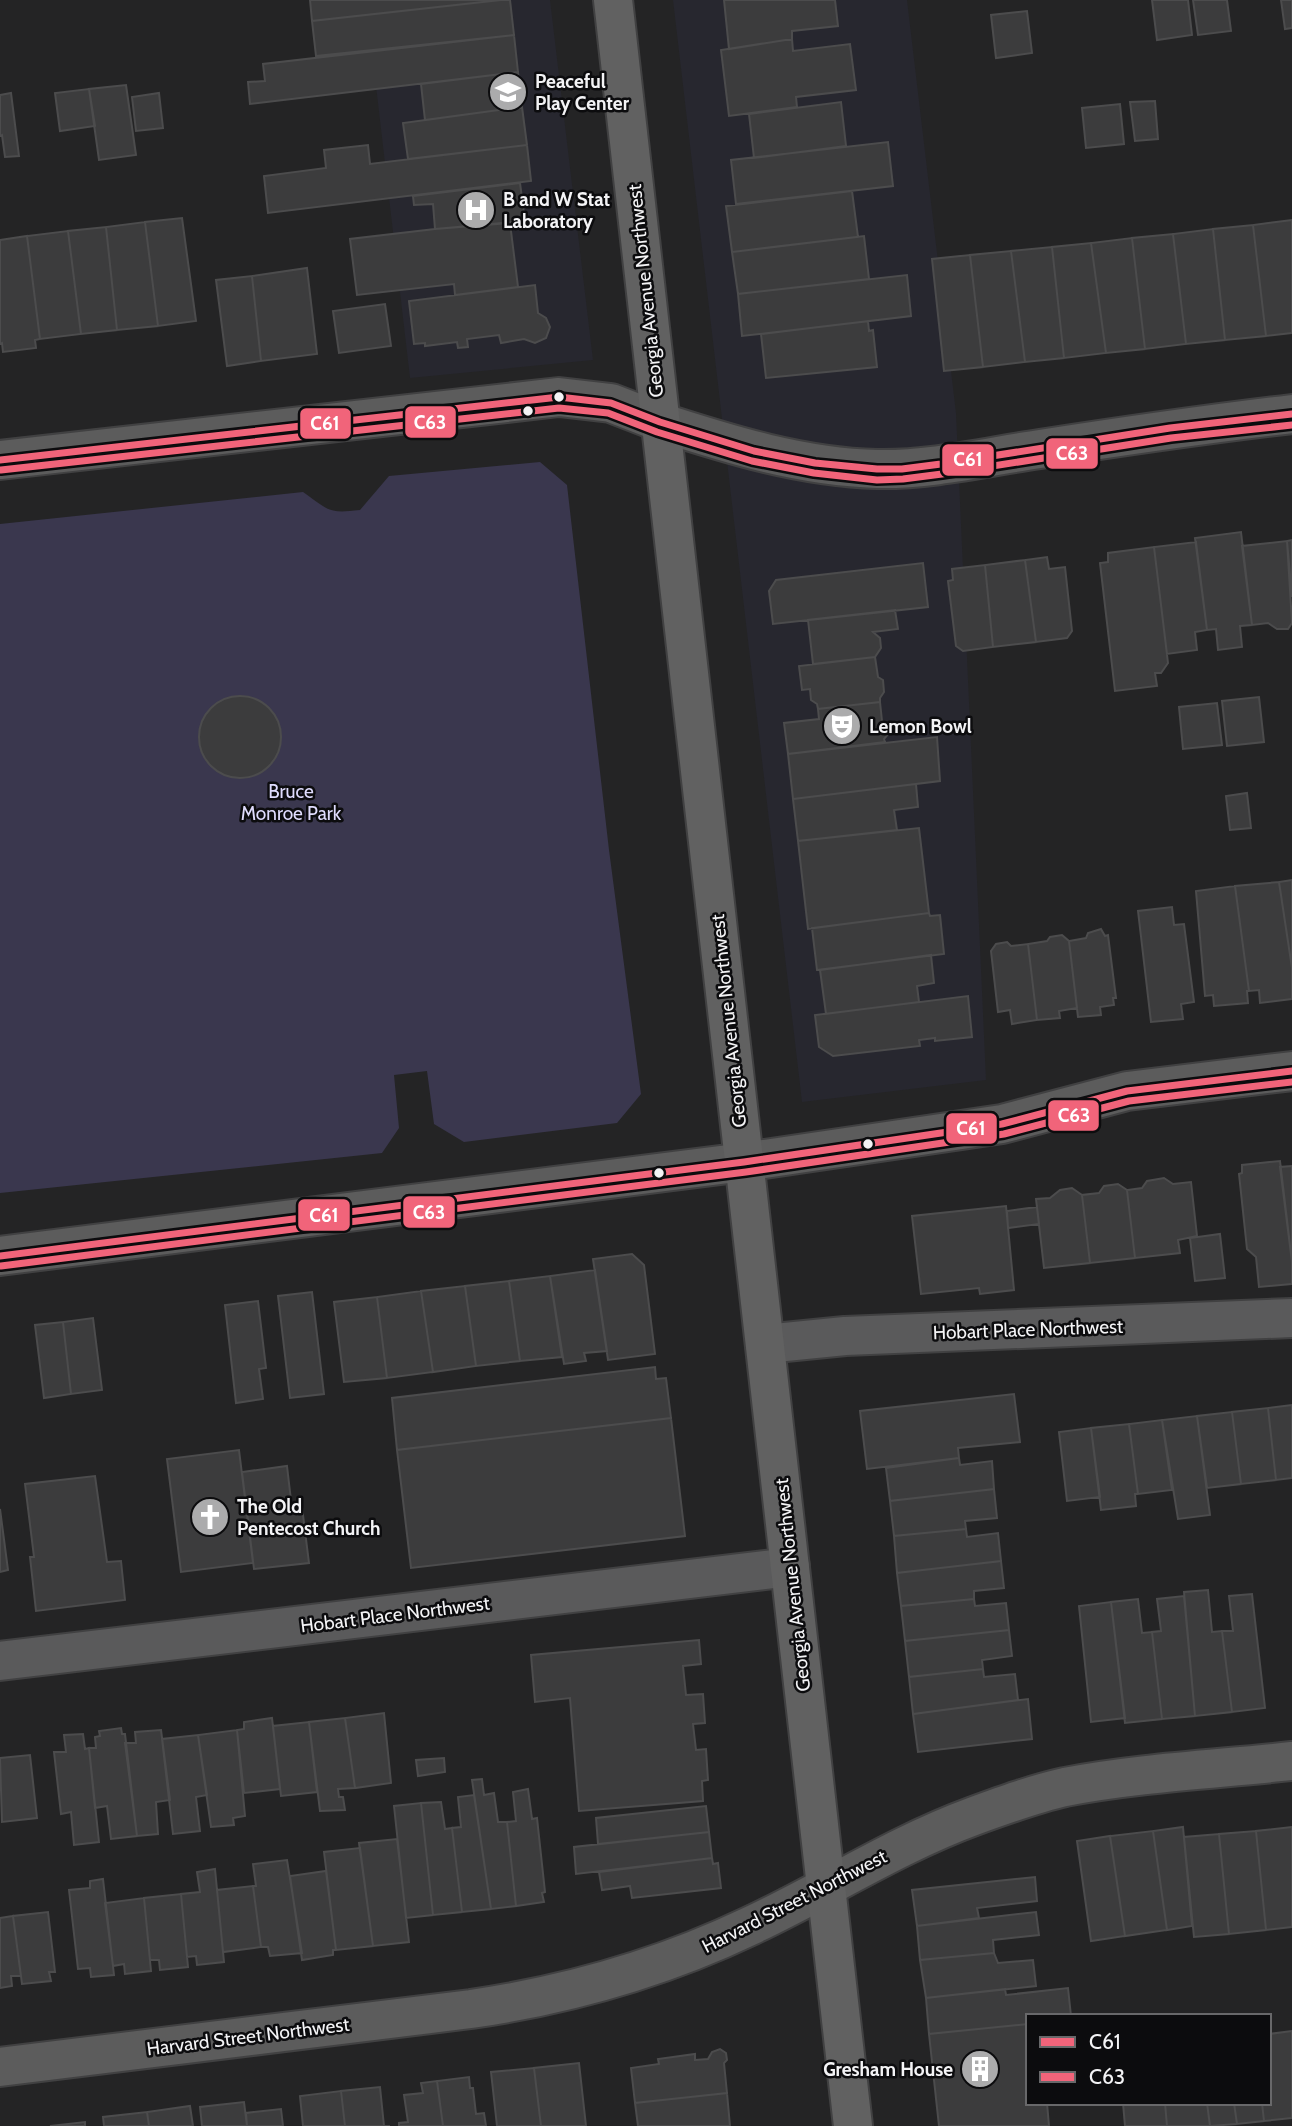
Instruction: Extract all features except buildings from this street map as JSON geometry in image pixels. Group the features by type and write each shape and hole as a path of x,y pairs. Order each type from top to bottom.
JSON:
{"highway":[{"name":"Georgia Avenue Northwest","path":"612,0 853,2126"}],"main road":[{"path":"0,460 559,397 611,403 660,422 754,451 795,460 845,467 902,469 1170,428 1292,414"},
{"path":"0,1256 744,1162 1002,1124 1127,1091 1292,1071"},
{"name":"Harvard Street Northwest","path":"0,2067 471,2010 547,1996 645,1968 693,1951 753,1925 907,1844 970,1817 1044,1793 1105,1781 1292,1761"}],"street":[{"name":"Hobart Place Northwest","path":"765,1345 859,1336 1292,1318"},
{"name":"Hobart Place Northwest","path":"0,1661 790,1567"}],"shaded area":[{"path":"366,0 550,0 593,360 410,378"},
{"path":"673,0 907,0 956,413 986,1080 802,1102"}],"green space":[{"name":"Bruce Monroe Park","path":"540,462 567,485 609,850 641,1094 617,1123 464,1142 434,1124 427,1071 394,1075 399,1128 382,1153 0,1193 0,524 303,492 334,511 360,510 389,476"}],"transit line":[{"name":"C61","path":"0,460 559,397 611,403 660,422 754,451 815,463 877,469 941,464 1170,428 1292,414"},
{"name":"C63","path":"1,470 559,408 608,413 657,432 752,461 814,473 877,480 942,474 1171,438 1292,425"},
{"name":"C61","path":"0,1256 744,1162 1002,1124 1127,1091 1292,1071"},
{"name":"C63","path":"1,1266 746,1172 1004,1134 1129,1101 1292,1082"}],"place":[{"name":"Peaceful Play Center","path":"508,92"},
{"name":"B and W Stat Laboratory","path":"476,210"},
{"name":"Lemon Bowl","path":"842,726"},
{"name":"The Old Pentecost Church","path":"210,1517"},
{"name":"Gresham House","path":"980,2069"}]}
